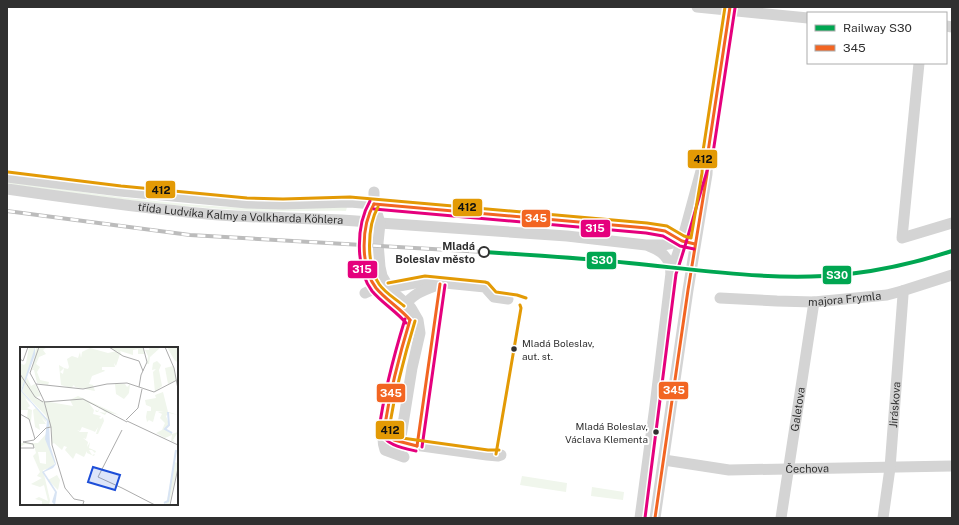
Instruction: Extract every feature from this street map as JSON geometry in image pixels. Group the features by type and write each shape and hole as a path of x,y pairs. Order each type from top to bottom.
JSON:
{"street":[{"path":"698,7 807,18"},
{"path":"655,518 670,407 707,174 708,152 730,9"},
{"path":"919,64 902,238 952,223"},
{"path":"640,518 671,273 682,241 700,174 708,152"},
{"name":"třída Ludvíka Kalmy a Volkharda Köhlera","path":"7,177 128,192 247,203 283,204 350,202 647,228 665,232 682,241"},
{"name":"třída Ludvíka Kalmy a Volkharda Köhlera","path":"7,189 126,205 219,215 366,221 567,236 646,245 664,245 682,241"},
{"path":"374,192 374,204 380,223 378,239 382,276 403,306 410,320 412,334"},
{"path":"374,204 366,221 366,267 376,288 403,306 411,308 418,320 420,333 412,368 400,443"},
{"path":"682,241 695,244"},
{"path":"646,245 663,253 669,261 671,273"},
{"name":"majora Frymla","path":"720,298 814,302 887,295 952,275"},
{"path":"365,293 376,288 389,288 425,281 440,284 484,287 494,298 508,299"},
{"path":"403,306 422,290 440,284"},
{"name":"Jiráskova","path":"883,518 890,468 903,295 902,291"},
{"name":"Galetova","path":"781,518 814,302"},
{"path":"404,457 385,450 383,441 389,397 398,359 410,320"},
{"path":"384,430 388,436 400,443 487,455 501,455"},
{"name":"Čechova","path":"664,460 729,470 952,466"}],"shaded area":[{"path":"7,181 97,194 188,204 261,208 347,207 346,211 251,211 208,208 65,192 7,184"},
{"path":"522,476 567,483 566,492 520,485"},
{"path":"592,487 624,492 623,500 591,496"}],"railway":[{"path":"7,211 190,235 484,252"}],"rail line":[{"name":"S30","path":"484,252 538,255 739,274 794,277 849,274 888,268 952,251"}],"transit line":[{"name":"412","path":"8,172 121,186 247,198 283,199 350,197 647,223 667,226 684,236 691,238 702,173 703,151 725,7"},
{"name":"345","path":"655,518 688,290 707,174 708,152 730,7"},
{"name":"315","path":"645,518 676,274 713,153 735,8"},
{"name":"315","path":"370,201 362,222 359,246 360,259 366,282 372,291 406,323"},
{"name":"345","path":"374,204 647,228 665,231 682,241 695,244"},
{"name":"345","path":"374,204 367,223 365,235 364,246 367,269 376,288 410,320"},
{"name":"412","path":"378,207 374,215 370,235 370,256 372,267 381,287 404,306"},
{"name":"315","path":"374,209 646,233 663,236 680,246 694,249"},
{"name":"412","path":"388,283 425,276 485,282 488,283 496,292 526,298"},
{"name":"345","path":"417,446 440,284"},
{"name":"315","path":"422,447 445,285"},
{"name":"412","path":"496,454 521,308 520,305"},
{"name":"315","path":"405,319 390,374 379,430 385,439 394,445 416,451"},
{"name":"345","path":"410,320 395,374 384,430 394,440 417,446"},
{"name":"412","path":"415,321 400,375 389,429 402,438 488,450 499,450"}],"place":[{"name":"Mladá Boleslav město","path":"484,252"},
{"name":"Mladá Boleslav, aut. st.","path":"514,349"},
{"name":"Mladá Boleslav, Václava Klementa","path":"656,432"}]}
